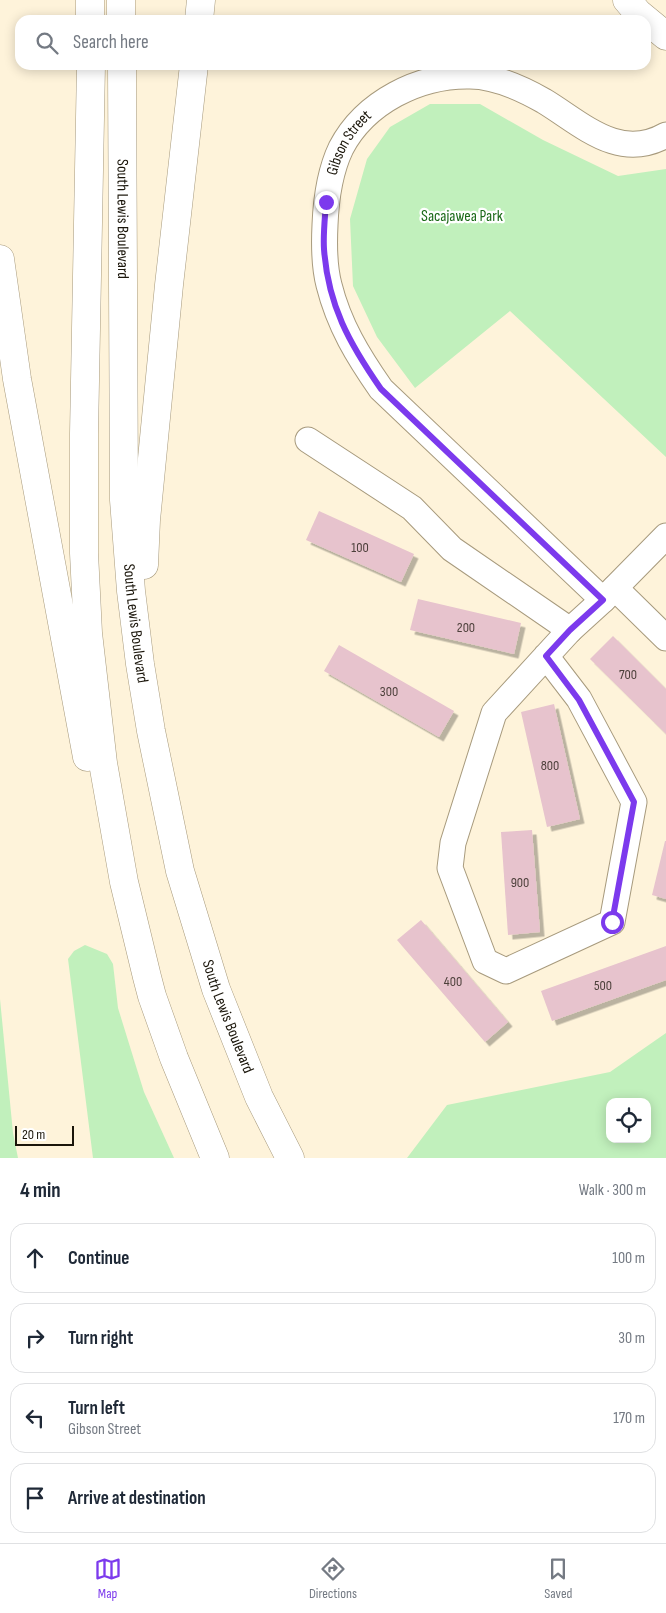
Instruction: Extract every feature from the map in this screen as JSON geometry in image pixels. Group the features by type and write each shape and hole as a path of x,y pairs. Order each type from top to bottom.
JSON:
{"main road":[{"path":"90,0 90,15"},
{"path":"121,0 121,15"},
{"path":"200,15 201,0"},
{"path":"627,0 640,15"},
{"path":"651,24 666,36"},
{"name":"South Lewis Boulevard","path":"91,70 84,434 84,553 88,623 103,763 124,882 152,996 174,1058 215,1158"},
{"name":"South Lewis Boulevard","path":"122,70 124,500 131,591 140,664 153,740 183,880 216,990 259,1097 290,1158"},
{"path":"140,664 146,520 169,285 193,70"},
{"path":"0,259 17,379 78,717 97,807 147,977"}],"street":[{"name":"Gibson Street","path":"666,135 656,141 639,145 620,144 596,135 543,101 513,85 471,76 434,78 400,91 374,108 357,125 341,148 326,202 324,247 328,284 341,325 361,360 381,389 609,594 666,638"},
{"path":"308,440 412,508 452,549 570,630"},
{"path":"546,656 579,700 634,802 612,922 506,971 485,961 450,868 453,843 494,713 546,656 570,630 609,594 666,536"}],"green space":[{"name":"Sacajawea Park","path":"430,104 480,104 543,140 618,176 666,169 666,457 510,311 415,388 377,337 353,286 350,219 367,159 390,127"},
{"path":"85,945 107,954 113,964 118,1008 144,1092 174,1158 93,1158 68,959 74,951"},
{"path":"0,999 13,1133 18,1158 0,1158"},
{"path":"666,1033 666,1158 407,1158 447,1105 610,1072"}],"building":[{"path":"319,511 414,554 401,582 306,540"},
{"path":"418,599 521,623 514,654 410,630"},
{"path":"613,636 666,689 666,734 590,659"},
{"path":"339,645 454,711 439,737 324,671"},
{"path":"554,704 580,819 547,827 521,712"},
{"path":"532,830 540,932 508,935 501,832"},
{"path":"666,841 666,899 652,895"},
{"path":"421,920 508,1022 485,1042 397,940"},
{"path":"666,946 666,980 552,1021 541,991"}],"route":[{"path":"326,202 324,247 328,284 341,325 361,360 381,389 603,600 570,630 546,656 579,700 634,802 612,922"}]}
